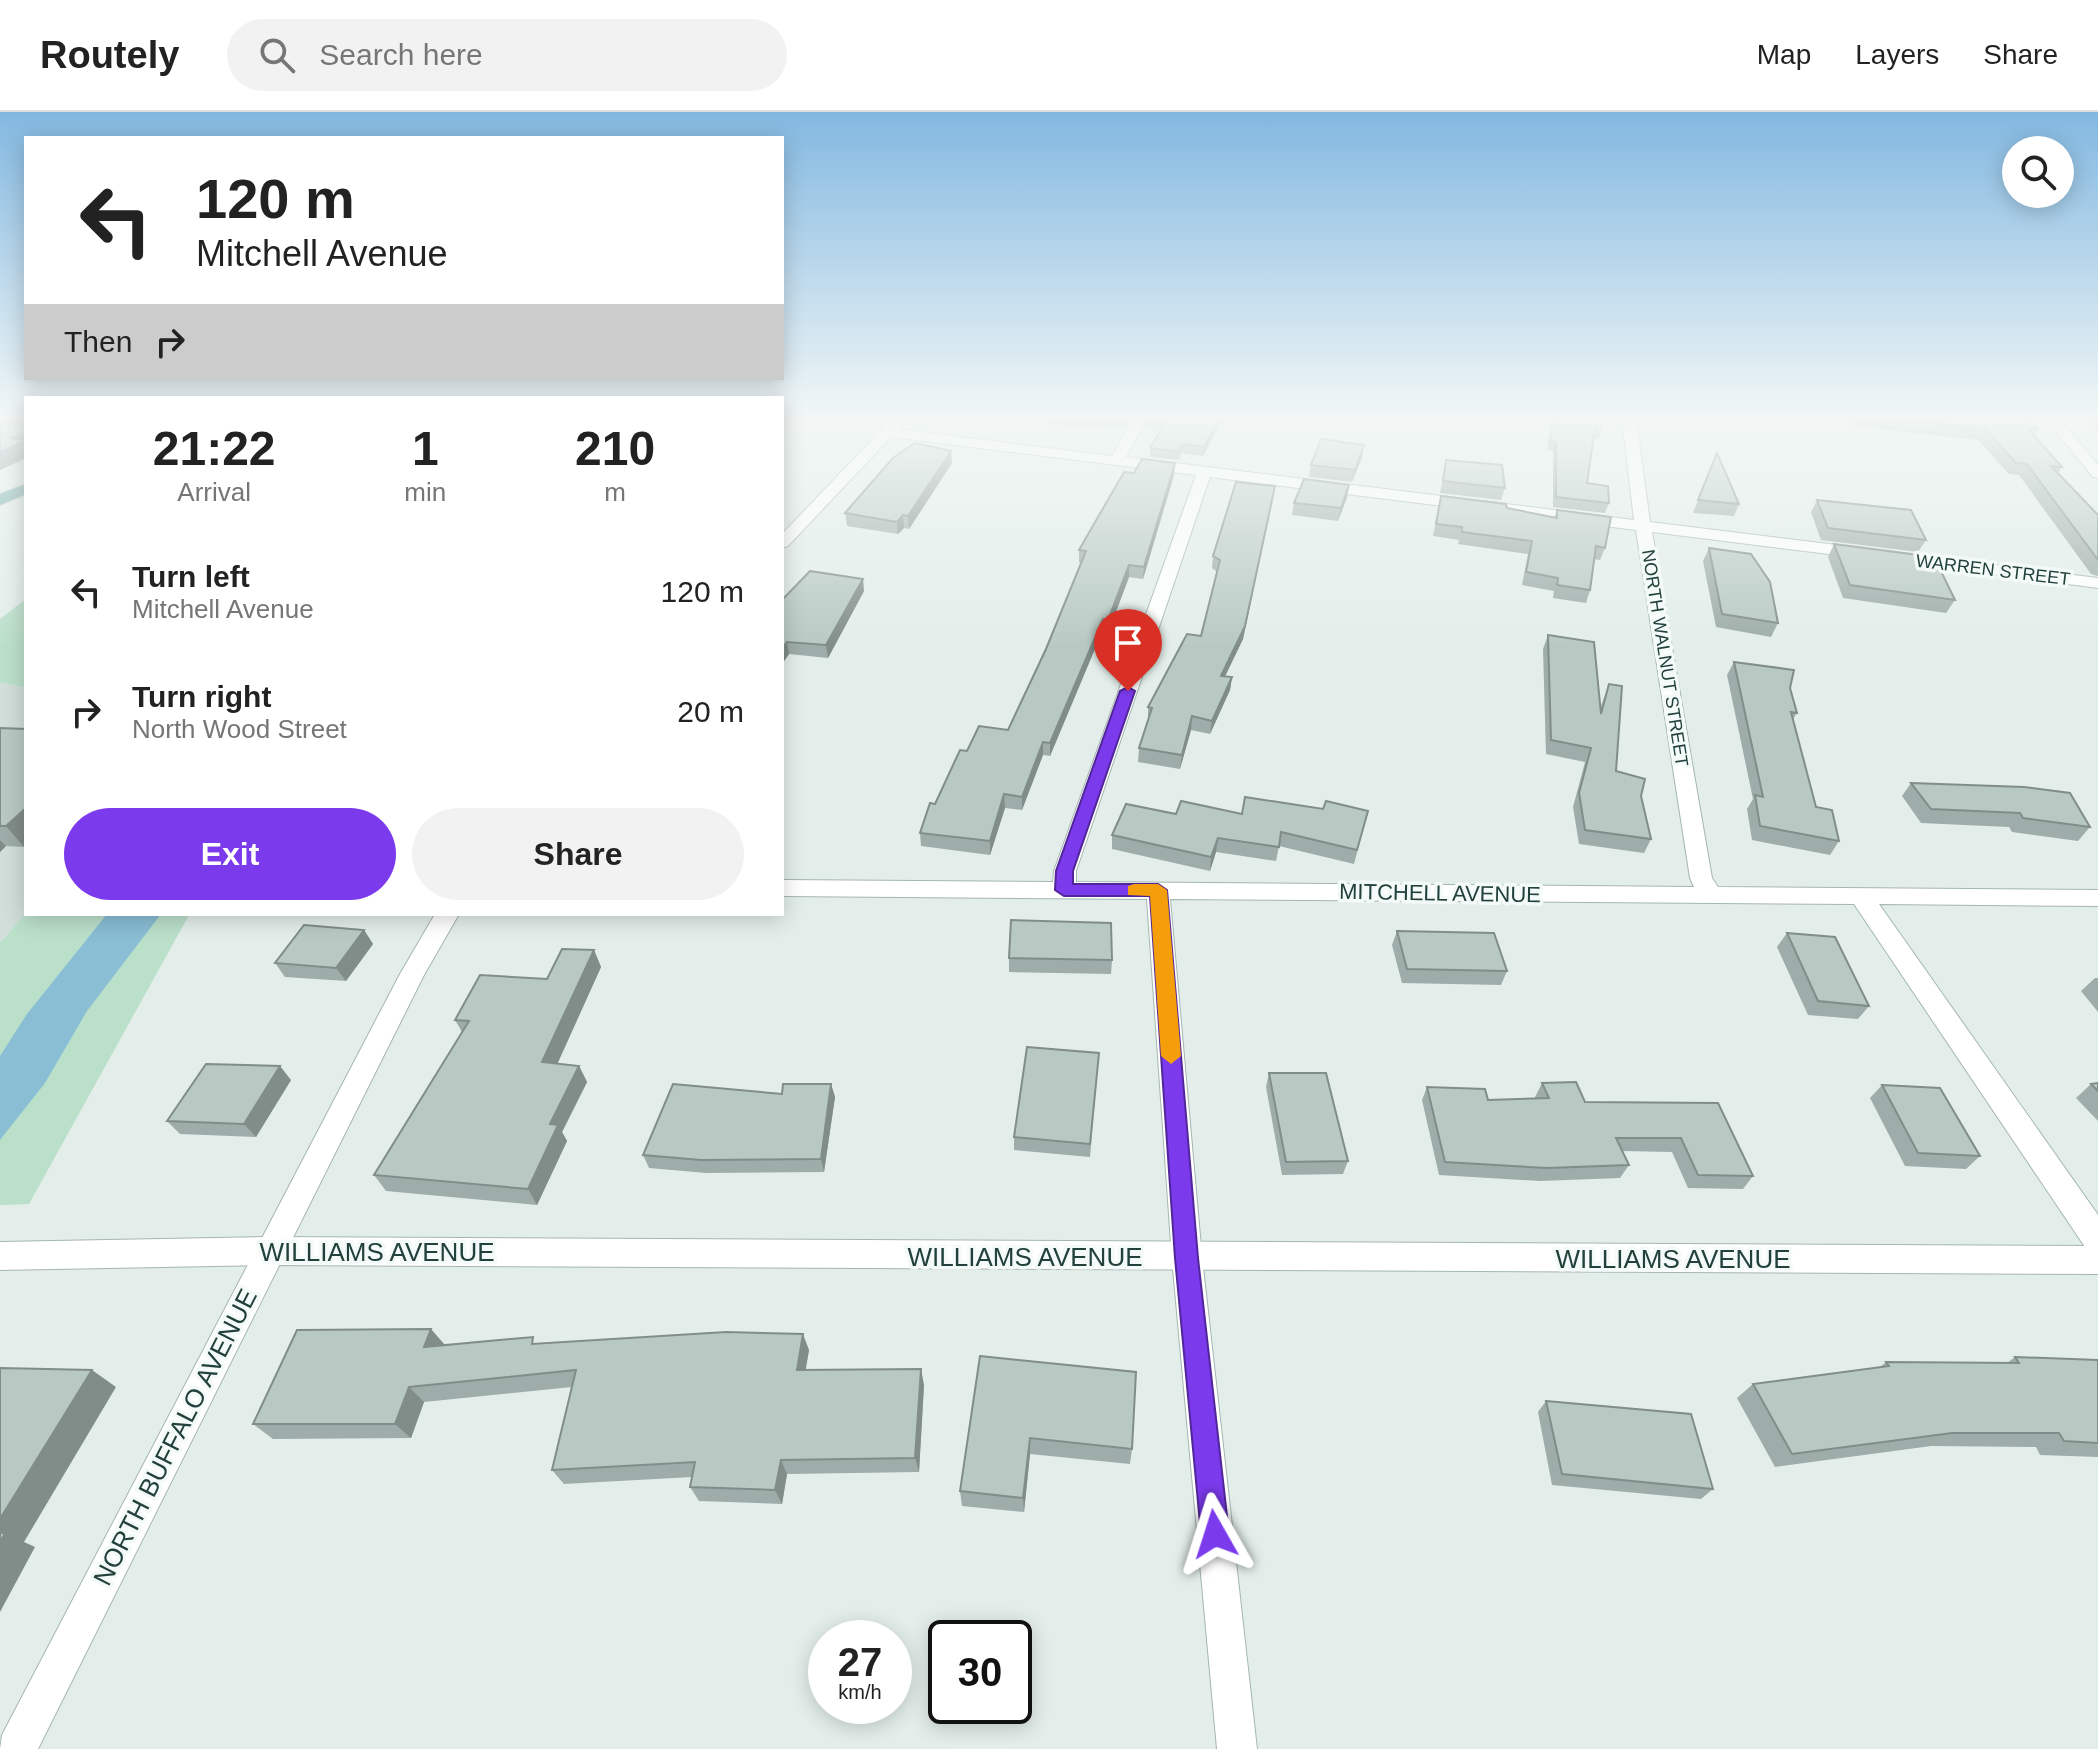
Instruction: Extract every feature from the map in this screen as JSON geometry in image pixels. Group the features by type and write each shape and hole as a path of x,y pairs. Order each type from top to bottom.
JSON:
{"street":[{"path":"784,541 828,494"},
{"path":"1064,890 1065,871 1197,494"},
{"name":"WARREN STREET","path":"1391,494 2098,583"},
{"name":"NORTH WALNUT STREET","path":"1639,494 1701,878 1711,896"},
{"name":"MITCHELL AVENUE","path":"784,888 2098,898"},
{"path":"1158,890 1187,1258 1237,1749"},
{"path":"1861,897 2098,1240"},
{"name":"NORTH BUFFALO AVENUE","path":"16,1749 269,1251 412,974 446,916"},
{"name":"WILLIAMS AVENUE","path":"0,1256 269,1251 1187,1258 2098,1260"}],"shaded area":[{"path":"0,682 24,688 24,915 0,943"}],"green space":[{"path":"24,601 24,688 0,682 0,619"},
{"path":"24,915 188,916 29,1204 0,1205 0,943"}],"water":[{"path":"105,916 159,916 87,1011 45,1083 0,1140 0,1056 27,1014"}],"building":[{"path":"861,494 922,494 908,516 903,515 897,522 845,513"},
{"path":"1111,494 1166,494 1144,567 1129,565 1108,620 1103,619 1050,743 1043,742 1022,797 1004,794 990,841 920,833 930,803 935,804 960,750 967,751 979,726 1008,730 1046,649 1086,551 1079,550"},
{"path":"1232,494 1273,494 1245,626 1221,676 1232,677 1212,721 1192,716 1182,755 1139,748 1152,708 1148,707 1187,634 1201,636 1220,560 1213,556"},
{"path":"1298,494 1346,494 1341,508 1294,503"},
{"path":"1556,494 1608,494 1609,503 1556,497"},
{"path":"1700,494 1735,494 1739,504 1698,500"},
{"path":"2049,494 2078,494 2098,515 2098,560"},
{"path":"1441,496 1506,504 1507,508 1557,518 1557,510 1611,517 1605,548 1596,546 1590,590 1557,585 1558,578 1526,572 1532,541 1462,532 1462,527 1436,524"},
{"path":"1817,500 1911,510 1926,540 1828,528"},
{"path":"1834,544 1934,557 1955,600 1850,585"},
{"path":"1709,548 1751,554 1770,582 1778,623 1722,614"},
{"path":"810,571 863,579 826,645 787,642 784,646 784,598"},
{"path":"1548,635 1594,642 1601,714 1609,684 1622,686 1616,771 1645,779 1641,796 1651,839 1585,830 1579,793 1591,748 1551,740"},
{"path":"1734,662 1794,670 1790,688 1797,713 1791,712 1816,807 1832,810 1839,841 1760,826 1755,795 1763,797"},
{"path":"0,728 24,729 24,810 6,826 0,826"},
{"path":"1911,783 2024,787 2070,793 2090,827 2023,818 2020,813 1931,809"},
{"path":"1245,797 1323,809 1326,801 1368,811 1357,850 1281,832 1279,847 1218,838 1211,857 1112,835 1126,804 1176,814 1181,801 1242,814"},
{"path":"1011,920 1111,923 1112,960 1009,958"},
{"path":"304,925 364,930 336,968 275,963"},
{"path":"1397,931 1494,933 1507,971 1407,969"},
{"path":"1787,933 1835,937 1869,1006 1818,1001"},
{"path":"562,949 594,950 542,1062 579,1066 550,1124 558,1125 528,1189 374,1175 469,1021 455,1020 480,975 547,979"},
{"path":"1027,1047 1099,1053 1090,1144 1014,1137"},
{"path":"206,1064 280,1066 244,1124 167,1121"},
{"path":"1269,1073 1326,1073 1348,1161 1286,1162"},
{"path":"1576,1082 1585,1102 1718,1103 1753,1176 1698,1175 1681,1138 1616,1138 1629,1165 1547,1168 1445,1162 1427,1087 1485,1089 1488,1100 1549,1098 1542,1083"},
{"path":"673,1084 782,1094 783,1084 831,1084 821,1159 701,1160 643,1155"},
{"path":"1882,1085 1940,1088 1980,1156 1918,1153"},
{"path":"431,1329 424,1347 533,1337 532,1344 726,1332 803,1334 797,1370 921,1369 915,1458 781,1460 775,1490 690,1487 695,1462 552,1470 576,1370 409,1387 395,1424 253,1424 297,1330"},
{"path":"980,1356 1136,1372 1132,1449 1030,1438 1023,1498 960,1491"},
{"path":"2015,1357 2098,1360 2098,1443 2064,1441 2059,1433 1952,1433 1792,1454 1753,1384 1889,1366 1886,1362 2019,1363"},
{"path":"0,1368 92,1370 0,1519"},
{"path":"1546,1401 1691,1414 1713,1489 1562,1474"}],"slow traffic":[{"path":"1134,890 1158,890 1171,1056"}],"route":[{"path":"1128,691 1065,871 1064,890 1158,890 1187,1258 1215,1534"}]}
